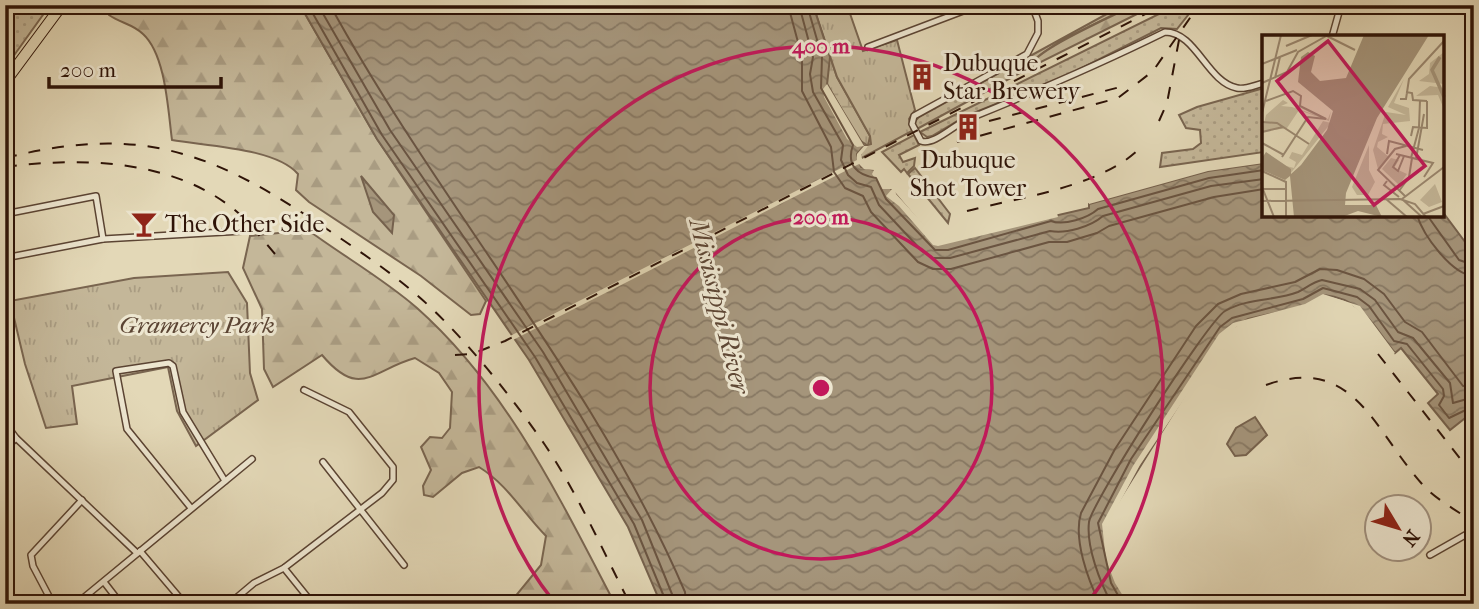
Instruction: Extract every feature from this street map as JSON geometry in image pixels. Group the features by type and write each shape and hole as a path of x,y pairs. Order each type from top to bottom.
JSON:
{"highway":[{"path":"5,82 62,5"}],"street":[{"path":"868,47 979,5"},
{"path":"1031,5 1038,21 1037,38 1024,57 913,118 921,141 929,142 964,120 1065,80 1165,32 1181,36 1230,85 1242,88 1262,83"},
{"path":"1333,35 1341,5"},
{"path":"5,214 96,196 103,239"},
{"path":"5,258 103,239 242,231"},
{"path":"191,508 127,429 116,371 169,363 176,373 183,412 225,481"},
{"path":"229,604 254,583 284,568 391,485 394,471 349,412 304,390"},
{"path":"5,423 16,438 138,552 185,604"},
{"path":"5,449 16,438"},
{"path":"76,604 252,459"},
{"path":"323,463 404,565"},
{"path":"53,604 30,557 34,549 82,500"},
{"path":"1434,553 1474,530"},
{"path":"284,568 313,604"},
{"path":"104,582 121,604"}],"green space":[{"path":"50,5 5,68 5,7"},
{"path":"300,5 377,139 486,301 480,314 471,315 421,276 309,202 296,190 298,174 288,165 257,153 172,140 165,84 151,43 139,31 109,15 109,6"},
{"path":"813,5 837,77 870,136 868,146 858,139 821,73"},
{"path":"813,5 847,5 863,51 897,40 915,110 909,119 912,131 858,160 864,146 871,144 870,136 837,77"},
{"path":"1123,5 1134,5 1059,43 1044,52 1029,68 917,129 914,122 919,117"},
{"path":"1134,5 1155,5 1029,68 1044,52 1059,43"},
{"path":"1177,5 1196,5 1177,29 1161,28 1070,74 966,116 932,136 927,137 920,132"},
{"path":"1262,89 1262,152 1160,167 1162,153 1193,149 1201,143 1200,130 1186,128 1179,115 1197,107"},
{"path":"914,135 919,145 899,155 903,162 915,158 914,166 907,173 904,169 901,172 882,152"},
{"path":"915,168 950,214 948,223 908,174"},
{"path":"308,230 417,308 449,339 478,373 505,409 552,485 615,604 509,604 541,565 546,536 507,491 479,467 462,473 433,497 424,495 423,486 431,470 421,447 430,437 442,438 450,428 452,392 439,373 415,358 367,378 357,379 335,369 322,355 273,387 264,369 262,309 243,268 250,236"},
{"name":"Gramercy Park","path":"228,272 247,303 250,373 258,400 196,446 177,411 168,367 72,386 77,424 46,428 25,364 10,301 134,278"}],"water":[{"name":"Mississippi River","path":"300,5 813,5 830,57 827,85 864,146 857,154 861,167 875,170 937,243 1089,208 1089,204 1208,171 1262,163 1262,217 1444,217 1444,214 1474,254 1474,411 1450,430 1428,403 1438,394 1401,348 1395,353 1358,308 1324,295 1306,306 1248,319 1224,332 1105,523 1118,581 1131,604 661,604 628,527 529,360 377,139"},
{"path":"361,176 394,215 392,233 373,212"},
{"path":"1255,417 1267,435 1246,455 1235,456 1227,444 1236,428"}],"pier":[{"path":"827,84 864,146 857,147 847,139 824,97 823,89"},
{"path":"864,146 868,146 861,155 864,165 880,166 895,187 896,194 938,240 1056,209 1058,217 933,245 899,206 886,196 892,189 882,189 872,174 874,170 864,169 859,164 511,341 508,337 857,160 857,154"},
{"path":"1262,159 1262,163 1208,171 1089,204 1088,200 1207,168"},
{"path":"1323,294 1360,306 1395,353 1392,355 1353,306 1324,299 1307,309 1236,327 1227,335 1140,465 1108,524 1121,580 1135,604 1128,604 1115,583 1106,560 1102,524 1133,466 1219,334 1233,323 1305,304"}],"railway":[{"path":"455,355 472,354 505,341 1163,5"},
{"path":"957,142 1118,98 1153,71 1199,5"},
{"path":"1159,121 1167,103 1179,40"},
{"path":"989,121 1124,86"},
{"path":"5,158 84,144 123,144 184,154 260,187 368,257 435,311 469,347 517,407 568,483 630,604"},
{"path":"967,211 1037,195 1085,180 1127,159 1143,145"},
{"path":"5,167 63,162 93,163 122,165 180,179 207,191 231,207 249,223 275,254"},
{"path":"1378,354 1466,466 1474,480"},
{"path":"1266,385 1296,378 1321,380 1341,388 1359,402 1422,484 1474,523"}],"place":[{"name":"Dubuque Star Brewery","path":"922,77"},
{"name":"Dubuque Shot Tower","path":"968,127"},
{"name":"The Other Side","path":"144,224"}]}
